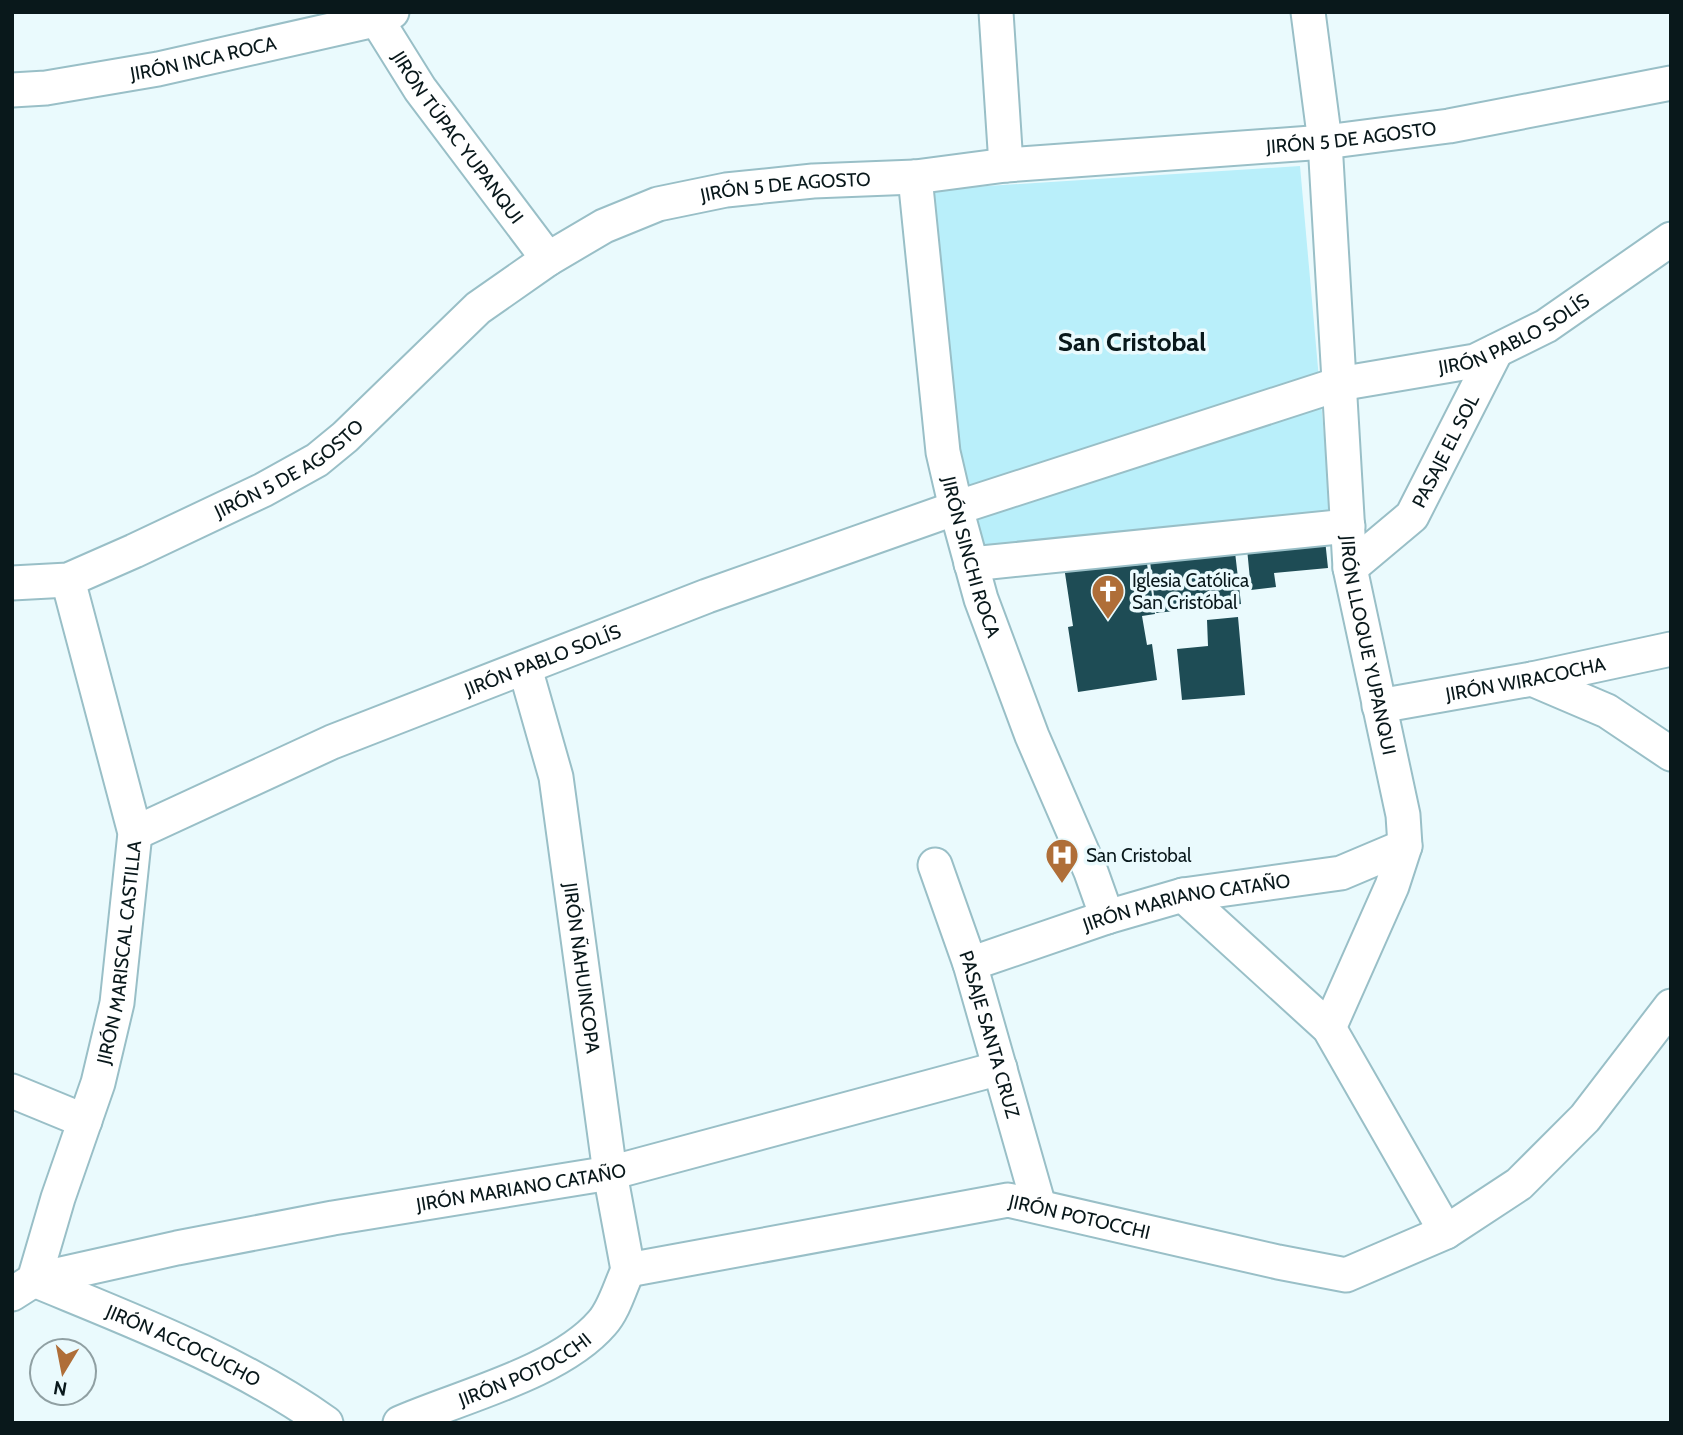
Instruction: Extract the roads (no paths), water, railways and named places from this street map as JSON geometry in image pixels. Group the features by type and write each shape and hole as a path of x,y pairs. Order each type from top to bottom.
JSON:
{"street":[{"path":"996,12 1006,165"},
{"name":"JIRÓN LLOQUE YUPANQUI","path":"1308,12 1325,142 1350,568 1403,815 1405,846 1392,886 1329,1028"},
{"name":"JIRÓN INCA ROCA","path":"12,90 46,88 158,69 380,15"},
{"name":"JIRÓN TÚPAC YUPANQUI","path":"380,15 420,89 548,259"},
{"name":"JIRÓN 5 DE AGOSTO","path":"12,583 68,580 263,490 317,460 345,437 478,308 548,259 604,226 658,204 726,190 813,181 915,177 1006,165 1325,142 1449,126 1671,83"},
{"name":"JIRÓN SINCHI ROCA","path":"915,177 943,452 956,508 981,600 1032,736 1091,872 1107,917"},
{"name":"JIRÓN PABLO SOLÍS","path":"135,833 332,742 707,596 956,508 1339,384 1475,361 1546,326 1671,239"},
{"name":"PASAJE EL SOL","path":"1350,568 1412,516 1496,351"},
{"path":"971,564 1348,526"},
{"name":"JIRÓN MARISCAL CASTILLA","path":"25,1274 98,1083 117,1003 135,833 68,580"},
{"name":"JIRÓN WIRACOCHA","path":"1380,706 1532,679 1671,649"},
{"name":"JIRÓN ÑAHUINCOPA","path":"526,668 556,778 610,1173 628,1270"},
{"path":"1532,679 1607,711 1671,754"},
{"name":"JIRÓN MARIANO CATAÑO","path":"970,964 1107,917 1183,895 1342,873 1405,846"},
{"name":"PASAJE SANTA CRUZ","path":"935,865 970,964 1040,1206"},
{"path":"1183,895 1329,1028 1446,1232"},
{"name":"JIRÓN POTOCCHI","path":"400,1423 514,1379 576,1347 603,1322 628,1270 1008,1200 1346,1275 1446,1232 1520,1184 1584,1118 1671,1006"},
{"name":"JIRÓN MARIANO CATAÑO","path":"25,1274 334,1218 610,1173 1000,1068"},
{"path":"12,1091 85,1121"},
{"name":"JIRÓN ACCOCUCHO","path":"25,1274 186,1344 303,1406 326,1423"}],"place":[{"name":"Iglesia Católica San Cristóbal","path":"1108,621"},
{"name":"San Cristobal","path":"1062,885"}],"district":[{"name":"San Cristobal","path":"1132,342"}]}
